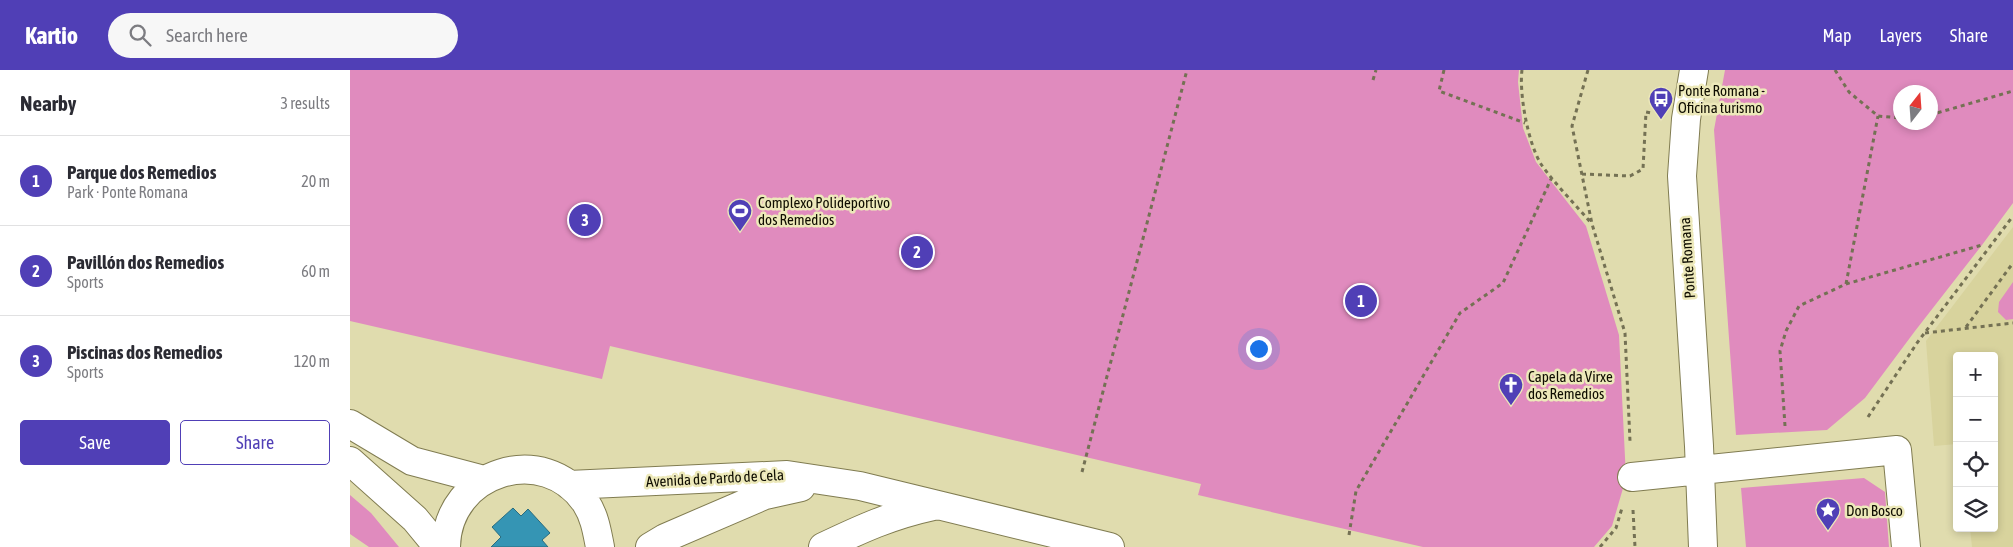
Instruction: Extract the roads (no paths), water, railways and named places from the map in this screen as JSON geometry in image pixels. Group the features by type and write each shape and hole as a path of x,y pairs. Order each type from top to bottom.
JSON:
{"street":[{"name":"Ponte Romana","path":"1694,70 1686,119 1682,176 1700,458 1703,547"},
{"path":"350,424 412,461 484,480"},
{"path":"1632,477 1700,458 1788,461 1897,450 1906,547"},
{"path":"350,461 415,519 438,547"},
{"path":"446,547 446,534 453,512 466,494 484,480 505,472 527,470 549,474 569,485 586,503 596,524 600,547"},
{"name":"Avenida de Pardo de Cela","path":"569,485 787,474 860,486 1110,547"},
{"name":"Avenida de Pardo de Cela","path":"650,547 665,538 765,494 802,487 860,486"},
{"path":"822,547 864,527 901,513 937,505"}],"water":[{"path":"513,508 521,516 528,509 550,533 542,540 548,547 491,547 501,537 492,527"}],"place":[{"name":"Ponte Romana - Oficina turismo","path":"1661,120"},
{"name":"Piscinas dos Remedios","path":"585,220"},
{"name":"Complexo Polideportivo dos Remedios","path":"740,232"},
{"name":"Pavillón dos Remedios","path":"917,252"},
{"name":"Parque dos Remedios","path":"1361,301"},
{"name":"Capela da Virxe dos Remedios","path":"1511,406"},
{"name":"Don Bosco","path":"1828,531"}]}
